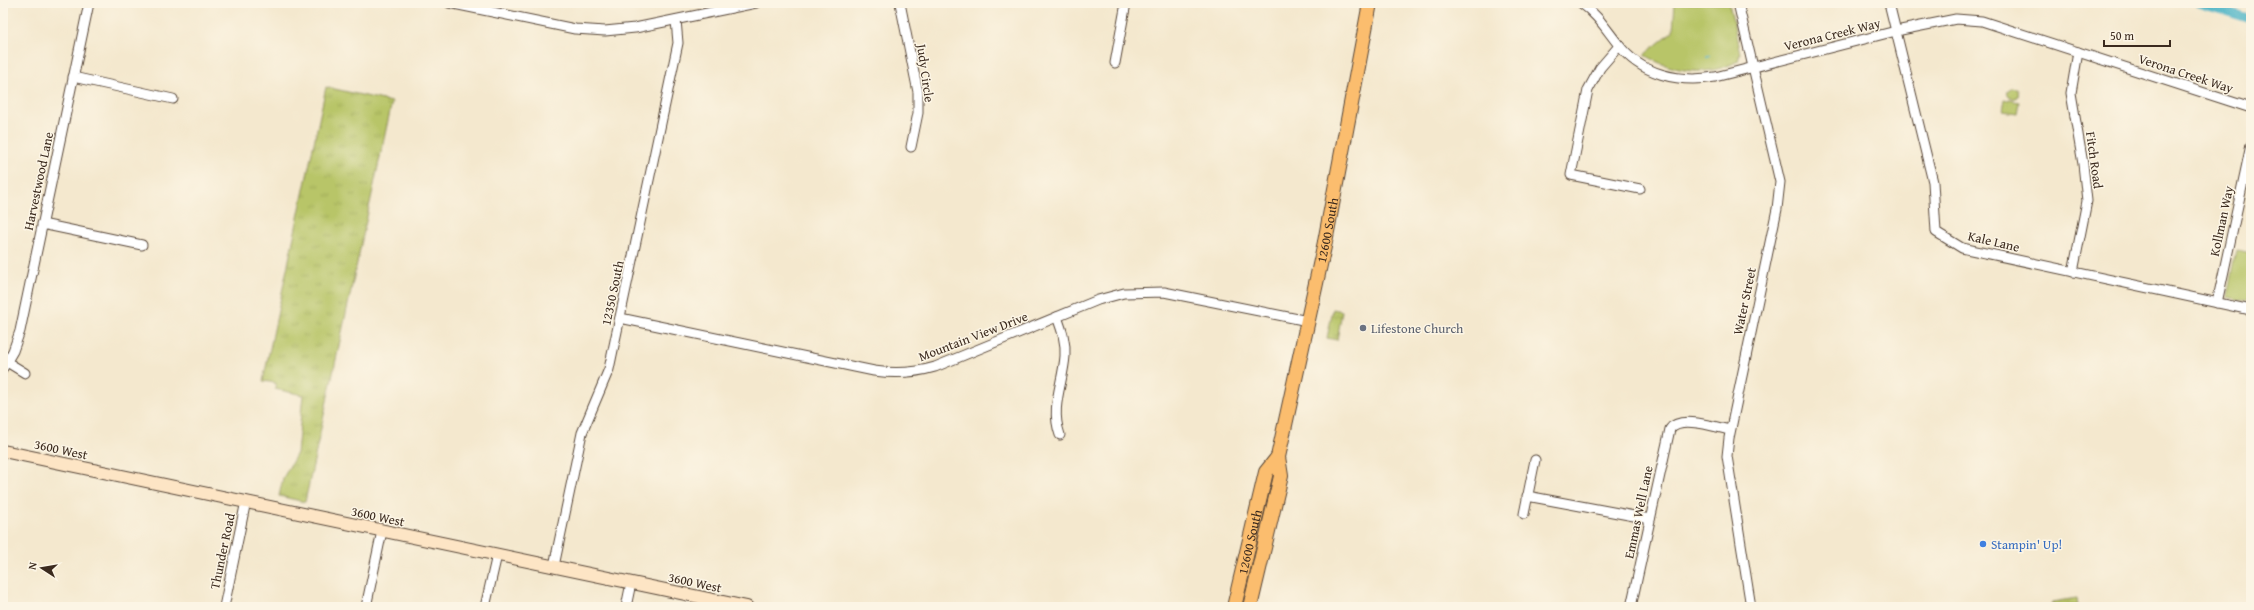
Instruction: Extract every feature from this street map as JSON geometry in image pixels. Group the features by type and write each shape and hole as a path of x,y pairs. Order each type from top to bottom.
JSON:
{"main road":[{"name":"12600 South","path":"1250,607 1281,476 1278,457 1308,321 1350,114 1370,3"},
{"name":"3600 West","path":"3,451 748,607"},
{"name":"12600 South","path":"1234,607 1266,472 1278,457"}],"street":[{"name":"Harvestwood Lane","path":"25,373 5,365 20,331 89,3"},
{"path":"449,3 590,30 620,30 756,3"},
{"name":"Judy Circle","path":"900,3 918,92 918,113 911,147"},
{"path":"1115,63 1126,3"},
{"name":"Verona Creek Way","path":"1581,3 1602,22 1619,46 1650,70 1670,78 1693,80 1753,68 1896,31 1956,19 1982,21 2251,108"},
{"name":"Water Street","path":"1738,3 1780,182 1777,208 1730,430 1727,456 1730,486 1752,607"},
{"path":"1890,3 1896,31"},
{"name":"12350 South","path":"554,566 582,433 586,421 606,380 620,318 678,44 676,20"},
{"name":"Kale Lane","path":"1896,31 1933,182 1936,232 1962,248 2251,310"},
{"path":"1619,46 1600,68 1590,84 1571,174 1640,189"},
{"name":"Fitch Road","path":"2073,272 2087,201 2083,164 2071,93 2078,52"},
{"path":"73,77 173,99"},
{"name":"Kollman Way","path":"2217,303 2251,146"},
{"path":"42,224 142,245"},
{"name":"Mountain View Drive","path":"620,318 869,370 895,373 935,367 1111,296 1150,291 1177,294 1308,321"},
{"path":"1057,318 1062,331 1065,349 1055,408 1056,422 1060,435"},
{"name":"Emmas Well Lane","path":"1632,607 1668,437 1674,425 1688,422 1730,430"},
{"path":"1524,514 1535,460"},
{"path":"1527,496 1650,519"},
{"name":"Thunder Road","path":"224,607 246,501"},
{"path":"366,607 382,531"},
{"path":"485,607 497,555"},
{"path":"626,607 631,583"}],"green space":[{"path":"1675,3 1729,3 1740,53 1738,61 1714,70 1690,71 1667,66 1644,55 1673,31"},
{"path":"326,87 392,102 305,502 279,496 283,478 297,453 303,395 275,389 276,383 263,381"},
{"path":"2013,87 2017,89 2019,93 2017,97 2013,99 2009,97 2007,93 2009,89"},
{"path":"2005,99 2019,102 2017,113 2003,111"},
{"path":"2236,250 2251,253 2251,302 2227,297"},
{"path":"1333,309 1342,311 1337,340 1327,338"},
{"path":"2077,598 2078,605 2050,607 2052,602"}],"waterway":[{"path":"2199,3 2251,19"}],"place":[{"name":"Lifestone Church","path":"1363,328"},
{"name":"Stampin' Up!","path":"1983,544"}]}
